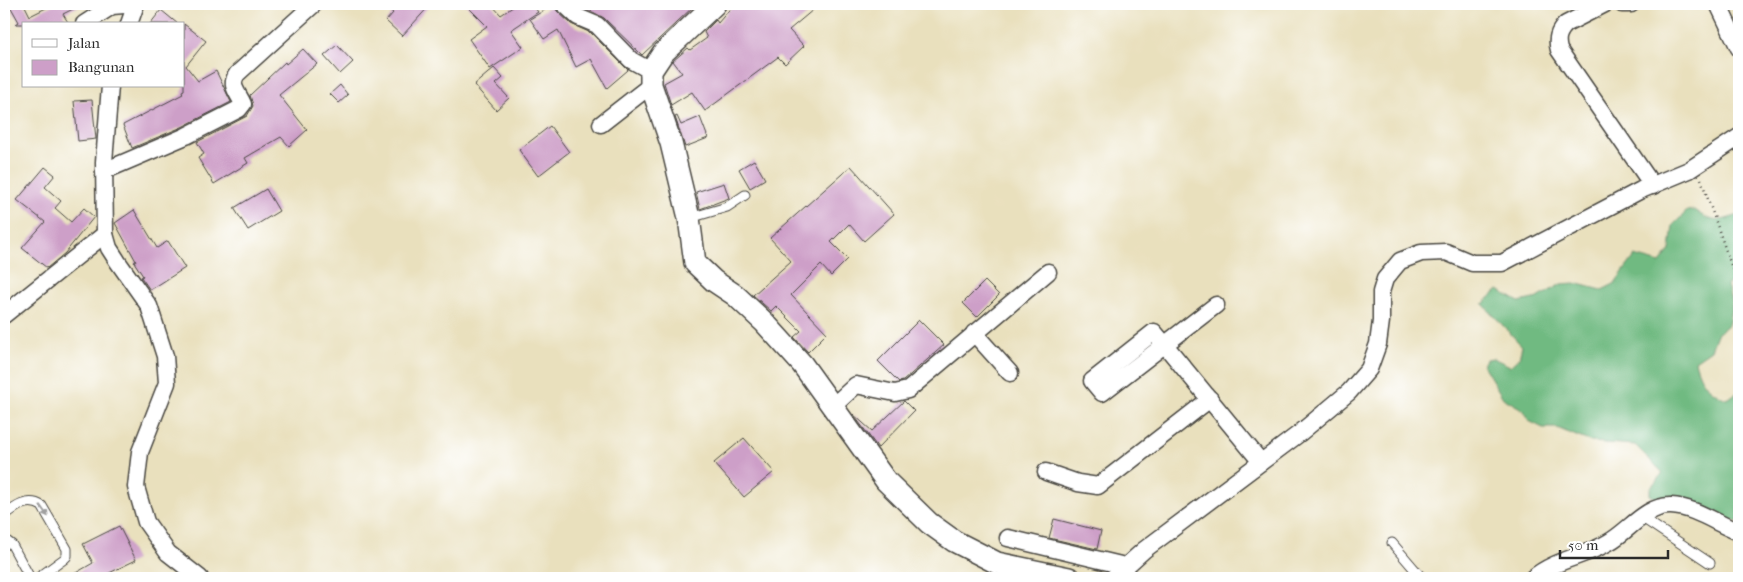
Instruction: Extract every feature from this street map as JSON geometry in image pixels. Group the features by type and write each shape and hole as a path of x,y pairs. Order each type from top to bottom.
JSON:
{"street":[{"path":"87,22 112,6 136,4 130,22"},
{"path":"104,171 186,136 239,109 243,104 233,85 237,74 314,4"},
{"path":"564,4 578,17 597,26 651,78 671,143 690,218 693,254 700,270 735,295 764,322 802,364 886,481 935,527 954,541 997,563 1069,578"},
{"path":"601,124 651,78 663,52 715,4"},
{"path":"1605,4 1566,24 1561,29 1557,41 1559,50 1653,186"},
{"path":"1622,4 1631,4"},
{"path":"1718,4 1734,28 1739,48"},
{"path":"110,88 104,171 105,234 109,248 149,306 165,356 167,383 140,452 136,487 146,522 168,553 200,578"},
{"path":"1113,578 1125,566 1300,433 1349,392 1369,369 1378,344 1381,321 1381,292 1385,279 1400,261 1421,253 1446,252 1472,263 1502,263 1696,166 1739,136"},
{"path":"4,315 105,234"},
{"path":"832,406 856,385 868,386 889,392 908,390 1048,272"},
{"path":"1216,305 1165,345 1261,462"},
{"path":"974,333 1010,373"},
{"path":"1046,472 1084,484 1098,486 1210,399"},
{"path":"1533,578 1555,564 1595,550 1611,541 1652,510 1670,506 1699,513 1739,532"},
{"path":"1008,538 1125,566"}],"lane":[{"path":"690,218 727,207 744,196"},
{"path":"4,516 28,501 36,502 42,506 67,549 67,556 38,578"},
{"path":"1641,517 1710,563"},
{"path":"4,539 12,545 30,578"},
{"path":"1392,542 1422,578"}],"path":[{"path":"1696,166 1709,197 1733,271 1739,279"}],"green space":[{"path":"1694,210 1711,220 1720,220 1739,215 1739,278 1727,285 1732,305 1728,325 1717,334 1711,350 1695,361 1699,374 1705,384 1714,392 1726,399 1739,392 1739,522 1724,518 1684,501 1662,499 1650,495 1650,488 1663,473 1635,445 1591,442 1557,428 1543,428 1529,421 1522,409 1503,398 1483,365 1486,359 1493,358 1510,366 1519,358 1522,346 1483,304 1498,290 1519,302 1538,298 1561,284 1575,283 1602,290 1614,284 1635,256 1660,263 1670,250 1673,225 1687,211"}],"building":[{"path":"9,4 24,4 30,16 54,4 83,4 63,14 68,22 22,22 22,24 16,24 19,22"},
{"path":"383,4 431,4 402,36 386,21 393,13"},
{"path":"465,4 491,4 501,15 517,4 532,4 538,12 511,30 523,47 490,69 469,39 487,26"},
{"path":"554,4 557,11 571,24 591,33 628,70 607,88 591,59 576,67 558,30 544,39 530,19"},
{"path":"578,4 692,4 694,6 642,55 604,18"},
{"path":"734,4 820,4 789,30 804,46 785,64 778,57 705,111 692,92 671,105 664,83 682,73 673,61 688,48 690,50 707,38 704,32 716,20 718,23"},
{"path":"161,10 176,22 152,22"},
{"path":"185,25 206,41 186,66 198,81 216,71 231,102 182,127 132,148 123,125 183,94 182,91 184,90"},
{"path":"337,45 353,62 340,74 324,56"},
{"path":"303,49 317,64 279,95 307,130 289,146 281,137 245,158 248,163 214,184 198,158 204,154 197,142 247,116 253,106 250,95 285,62 286,64"},
{"path":"494,68 503,78 496,84 509,98 496,110 474,85"},
{"path":"340,85 348,95 339,103 330,94"},
{"path":"92,100 96,139 78,141 74,101"},
{"path":"677,116 681,125 700,117 708,138 685,147 675,117"},
{"path":"550,126 569,152 538,176 519,150"},
{"path":"754,160 765,179 750,188 739,169"},
{"path":"851,166 894,214 864,241 849,224 831,242 848,259 831,276 821,265 791,295 827,333 808,352 794,337 801,331 776,306 771,311 753,295 791,261 770,238"},
{"path":"45,167 55,175 45,187 61,201 55,208 71,222 84,208 94,217 65,253 47,268 22,248 45,222 17,200"},
{"path":"724,183 729,198 700,209 696,192"},
{"path":"266,189 279,211 248,230 234,208"},
{"path":"134,210 157,248 168,241 185,268 150,290 141,277 143,276 134,262 136,261 115,223"},
{"path":"985,281 999,295 977,317 963,303"},
{"path":"919,320 944,345 903,381 899,382 878,361"},
{"path":"904,401 914,411 878,448 853,414 872,431"},
{"path":"744,438 774,472 744,497 714,463"},
{"path":"1054,519 1101,531 1097,549 1049,538"},
{"path":"119,526 136,560 99,578 67,578 93,563 83,544"}]}
